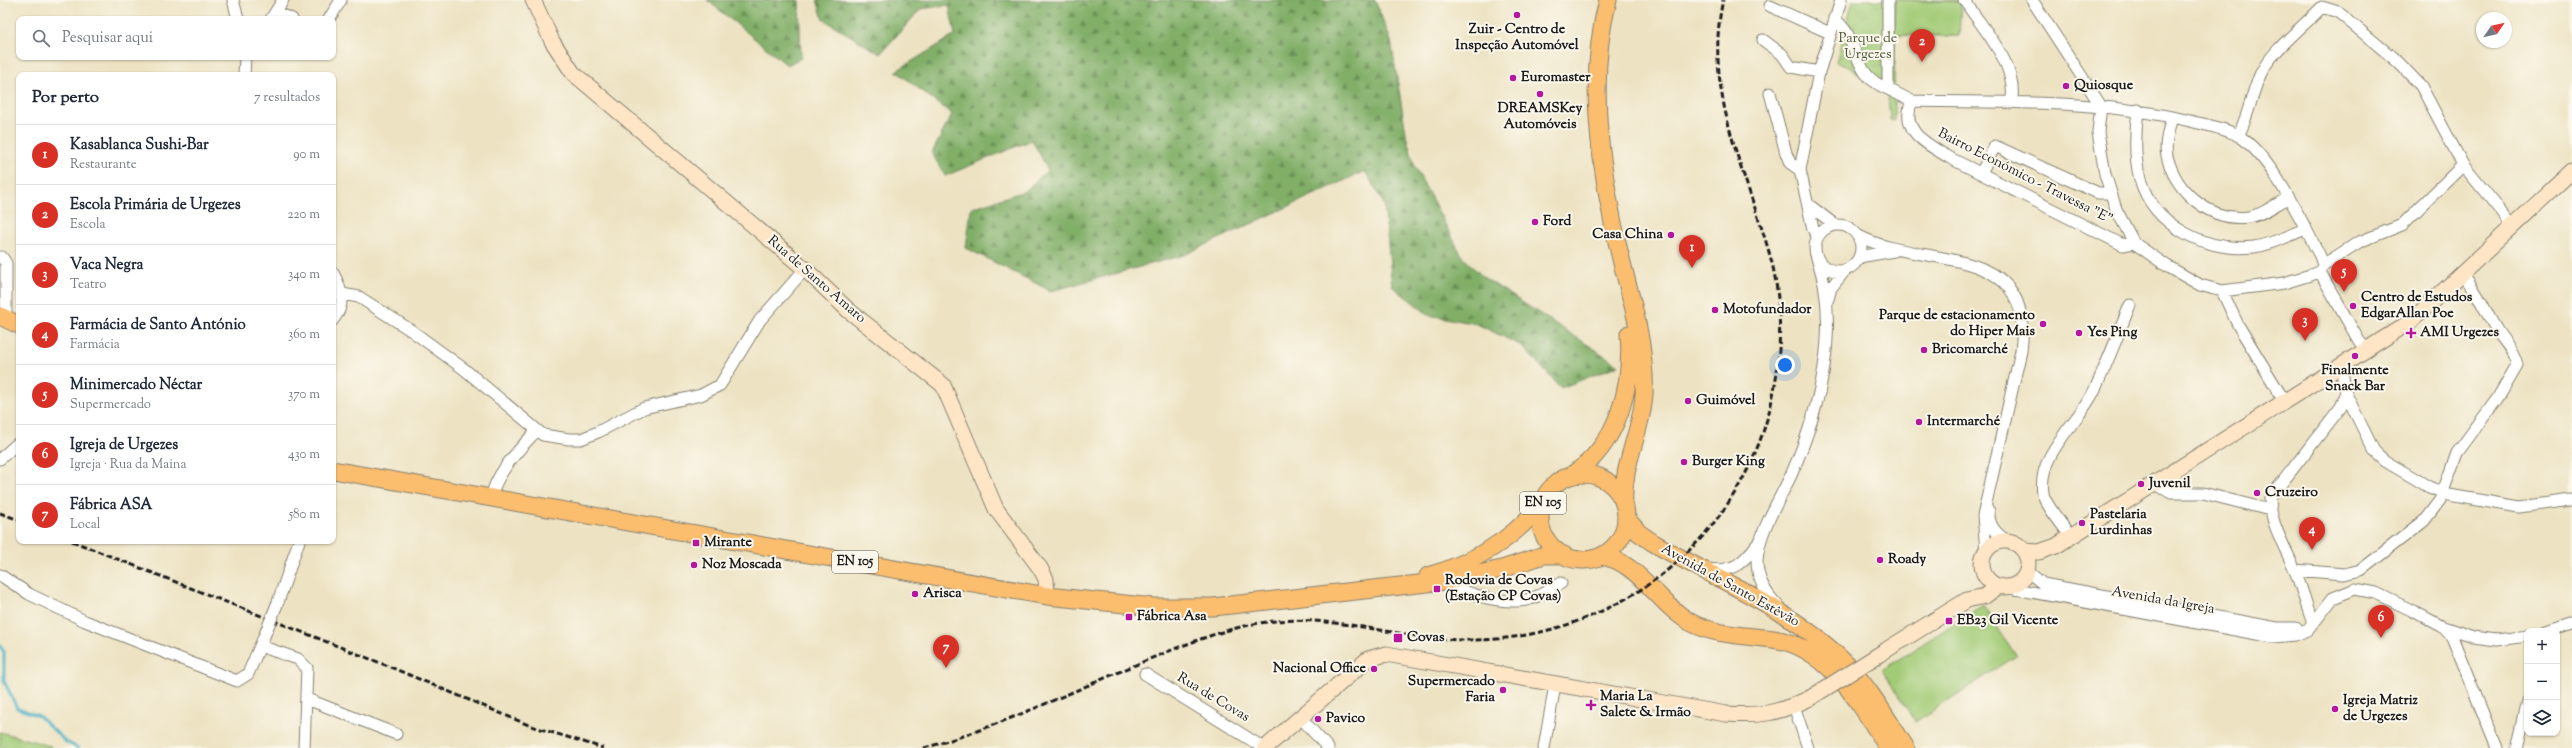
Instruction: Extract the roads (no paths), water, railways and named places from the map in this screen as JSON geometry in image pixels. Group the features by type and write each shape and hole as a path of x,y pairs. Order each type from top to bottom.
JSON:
{"main road":[{"name":"Rua de Santo Amaro","path":"533,0 552,41 573,73 805,269 848,310 943,385 993,502 1008,528 1040,568 1046,579 1047,596"},
{"name":"EN 105","path":"1544,497 1540,517 1545,537 1553,548 1564,555 1576,559 1589,560 1601,556 1619,541 1625,511 1623,484 1626,466 1642,414 1644,382 1640,335 1623,266 1607,189 1597,99 1599,50 1608,0"},
{"path":"1264,748 1301,718 1368,659 1386,654 1726,714 1760,716 1794,706 1810,698 1967,600 1985,596 2001,586 2018,583 2028,568 2056,546 2410,322 2572,171"},
{"name":"EN 105","path":"1380,589 1438,573 1483,553 1530,518 1552,487 1561,479 1573,474 1592,458 1612,432 1626,393 1631,355 1623,266"},
{"name":"EN 105","path":"336,471 1047,596 1154,607 1186,608 1380,589 1445,581 1502,569 1544,555 1564,555"},
{"name":"EN 105","path":"1573,474 1586,473 1604,479 1618,491 1625,511"},
{"name":"Avenida de Santo Estêvão","path":"1625,511 1639,533 1652,542 1788,616 1809,631 1844,662 1863,684 1906,748"},
{"path":"2001,586 1988,579 1984,573 1982,566 1986,551 1999,542 2007,541 2014,543 2024,551 2039,552 2056,546"},
{"path":"2024,551 2028,568"},
{"name":"Avenida de Santo Estêvão","path":"1601,556 1613,557 1632,569 1667,605 1690,622 1714,631 1774,639 1808,650 1850,692 1888,748"},
{"path":"1967,600 1984,573"}],"street":[{"path":"233,0 237,16"},
{"path":"274,15 283,0"},
{"path":"331,16 341,0"},
{"path":"1818,236 1813,229 1809,205 1800,170 1819,72 1834,18 1841,0"},
{"path":"1888,0 1888,89"},
{"path":"1964,0 2010,71 2014,89 2011,103"},
{"path":"2032,0 2101,106 2098,132 2105,174 2116,210 2134,243 2167,266 2200,285 2222,291 2284,284 2321,269 2359,242 2402,225 2463,165"},
{"path":"1770,6 1830,33"},
{"path":"2238,136 2249,115 2260,75 2270,58 2322,7 2338,12 2398,62 2421,86 2463,165 2513,226"},
{"path":"1834,18 1848,34 1860,67 1880,86 1912,100 2101,106 2138,110 2212,126 2238,136 2256,151 2288,198 2305,228 2321,269 2359,341 2367,350"},
{"path":"1763,40 1782,54 1791,67 1819,72"},
{"path":"244,72 245,60"},
{"path":"1770,93 1786,153 1790,163 1800,170"},
{"name":"Bairro Económico - Travessa \"E\"","path":"1912,100 1906,113 1912,130 1927,144 1981,174 2123,245 2134,243"},
{"path":"2138,110 2136,152 2141,181 2146,193 2168,221 2198,241 2228,247 2255,247 2276,241 2305,228"},
{"path":"2172,117 2167,156 2178,181 2191,198 2218,214 2244,217 2257,214 2288,198"},
{"path":"1981,174 1995,146 2098,193 2110,192"},
{"path":"1809,205 1836,225"},
{"path":"1827,300 1815,244 1822,231 1836,225 1847,226 1857,235 1869,241 1900,251 1968,264 1994,272 2004,281 2014,296 2021,310 2024,328 2021,351 1982,516 1986,551"},
{"path":"1788,616 1767,593 1761,580 1757,564 1762,539 1793,471 1815,406 1824,357 1827,300 1831,288 1846,270 1856,263 1860,257 1861,250 1857,235"},
{"path":"1860,257 1878,252 1900,251"},
{"path":"0,258 2,257 6,263 8,320"},
{"path":"1817,258 1828,269 1846,270"},
{"path":"342,294 359,297 406,327 464,369 537,430 554,438 581,438 644,408 686,400 712,390 725,379 760,320 805,269"},
{"path":"2294,570 2344,574 2361,570 2424,521 2443,494 2457,453 2497,399 2517,365 2516,357 2499,334 2474,287 2462,274"},
{"path":"336,280 342,294 340,308 336,315"},
{"path":"2222,291 2238,325 2285,402"},
{"path":"2071,537 2043,495 2043,474 2054,449 2077,420 2093,392 2130,306"},
{"path":"2341,366 2346,394 2374,451 2385,461 2443,494 2519,507 2572,500"},
{"path":"2313,623 2270,510 2270,498 2280,483 2341,407 2346,394"},
{"path":"491,499 492,492 500,477 515,455 537,430"},
{"path":"0,459 16,445"},
{"path":"2154,483 2171,493 2202,493 2270,510"},
{"path":"1989,491 1990,524 1995,532 2007,541"},
{"path":"1702,568 1726,570 1735,568 1743,563 1762,539"},
{"path":"0,575 29,594 85,621 237,681 248,674 278,602 298,544"},
{"name":"Avenida da Igreja","path":"2028,568 2043,584 2277,628 2293,629 2313,623"},
{"path":"2361,570 2361,589 2381,595 2443,627 2473,637 2497,640 2524,636"},
{"path":"1445,581 1456,589 1492,598 1520,602 1545,593 1561,583"},
{"name":"Avenida da Igreja","path":"2001,586 2272,637 2302,633 2308,630 2328,603 2340,594 2361,589"},
{"path":"2556,628 2572,623"},
{"path":"2443,627 2458,648 2497,748"},
{"path":"2458,648 2473,637"},
{"path":"262,642 298,659 305,664 308,672 304,748"},
{"name":"Rua de Covas","path":"1145,674 1264,748"},
{"path":"1544,748 1555,685"},
{"path":"307,699 396,734"},
{"path":"1794,706 1808,748"},
{"path":"2516,748 2524,714"},
{"path":"1301,718 1328,748"}],"waterway":[{"path":"0,646 4,652 4,681 17,708 39,716 66,742 78,748"}],"railway":[{"path":"924,748 1004,721 1179,647 1243,626 1285,620 1335,623 1410,635 1461,640 1520,636 1575,622 1626,599 1672,567 1710,527 1742,481 1764,428 1779,356 1780,326 1778,296 1773,266 1739,160 1722,97 1718,66 1718,33 1723,0"},
{"path":"0,513 16,519"},
{"path":"80,544 388,666 531,726 603,748"}],"place":[{"name":"Zuir - Centro de Inspeção Automóvel","path":"1517,15"},
{"name":"Escola Primária de Urgezes","path":"1922,62"},
{"name":"Euromaster","path":"1513,78"},
{"name":"Quiosque","path":"2066,86"},
{"name":"DREAMSKey Automóveis","path":"1540,94"},
{"name":"Ford","path":"1535,222"},
{"name":"Casa China","path":"1671,235"},
{"name":"Kasablanca Sushi-Bar","path":"1692,268"},
{"name":"Minimercado Néctar","path":"2344,292"},
{"name":"Centro de Estudos EdgarAllan Poe","path":"2353,306"},
{"name":"Motofundador","path":"1715,310"},
{"name":"Parque de estacionamento do Hiper Mais","path":"2043,324"},
{"name":"Yes Ping","path":"2079,333"},
{"name":"AMI Urgezes","path":"2411,333"},
{"name":"Vaca Negra","path":"2305,341"},
{"name":"Bricomarché","path":"1924,350"},
{"name":"Finalmente Snack Bar","path":"2355,356"},
{"name":"Guimóvel","path":"1688,401"},
{"name":"Intermarché","path":"1919,422"},
{"name":"Burger King","path":"1684,462"},
{"name":"Juvenil","path":"2141,484"},
{"name":"Cruzeiro","path":"2257,493"},
{"name":"Pastelaria Lurdinhas","path":"2082,523"},
{"name":"Mirante","path":"696,543"},
{"name":"Farmácia de Santo António","path":"2312,550"},
{"name":"Roady","path":"1880,560"},
{"name":"Noz Moscada","path":"694,565"},
{"name":"Rodovia de Covas (Estação CP Covas)","path":"1437,589"},
{"name":"Arisca","path":"915,594"},
{"name":"Fábrica Asa","path":"1129,617"},
{"name":"EB23 Gil Vicente","path":"1949,621"},
{"name":"Covas","path":"1398,638"},
{"name":"Igreja de Urgezes","path":"2381,638"},
{"name":"Fábrica ASA","path":"946,668"},
{"name":"Nacional Office","path":"1374,669"},
{"name":"Supermercado Faria","path":"1503,690"},
{"name":"Maria La Salete & Irmão","path":"1591,705"},
{"name":"Igreja Matriz de Urgezes","path":"2335,709"},
{"name":"Pavico","path":"1318,719"}],"park label":[{"name":"Parque de Urgezes","path":"1868,48"}]}
